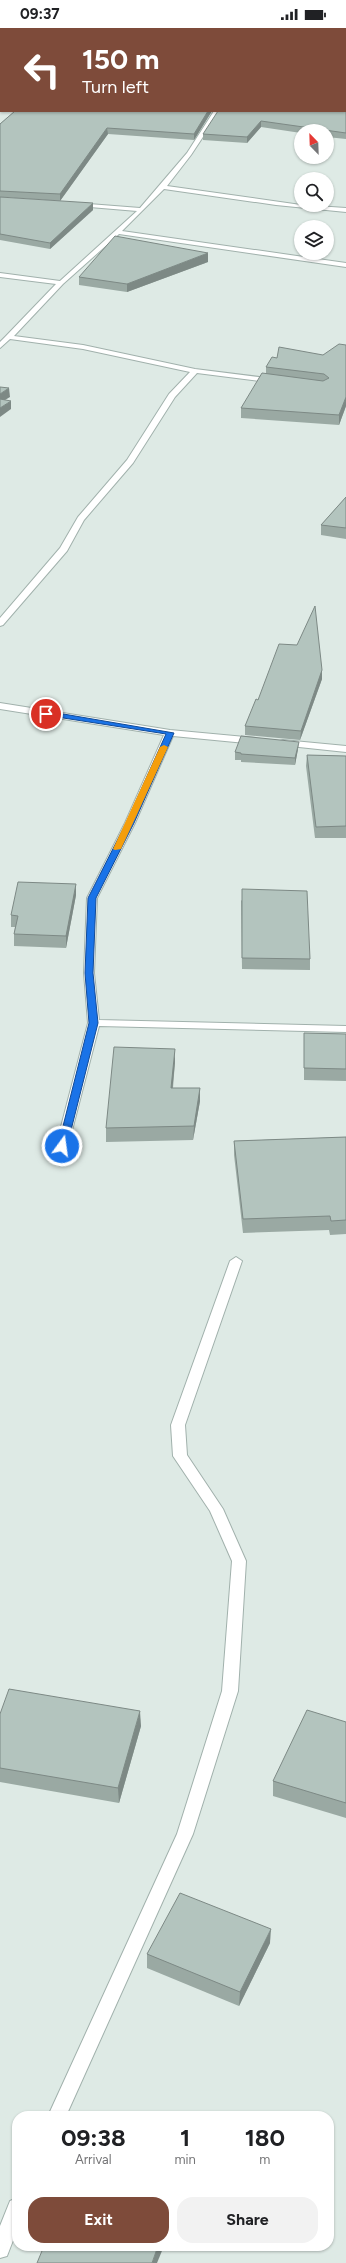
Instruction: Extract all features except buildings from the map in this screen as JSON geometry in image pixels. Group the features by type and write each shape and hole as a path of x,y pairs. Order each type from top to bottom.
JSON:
{"street":[{"path":"0,346 61,283 142,210 163,188 189,154 216,112"},
{"path":"163,188 276,203 346,210"},
{"path":"69,204 142,210"},
{"path":"116,232 346,265"},
{"path":"0,275 61,283"},
{"path":"8,337 83,347 195,371 286,382"},
{"path":"0,623 64,549 81,519 130,461 172,396 195,371"},
{"path":"0,706 170,733 346,749"},
{"path":"62,1146 94,1023 89,973 92,898 130,823 170,733"},
{"path":"94,1023 346,1029"},
{"path":"59,2111 185,1834 230,1691 239,1561 216,1510 180,1456 178,1425 236,1261"},
{"path":"0,2249 12,2220"}],"slow traffic":[{"path":"117,849 164,747"}],"route":[{"path":"46,714 170,733 130,823 92,898 89,973 94,1023 62,1146"}]}
